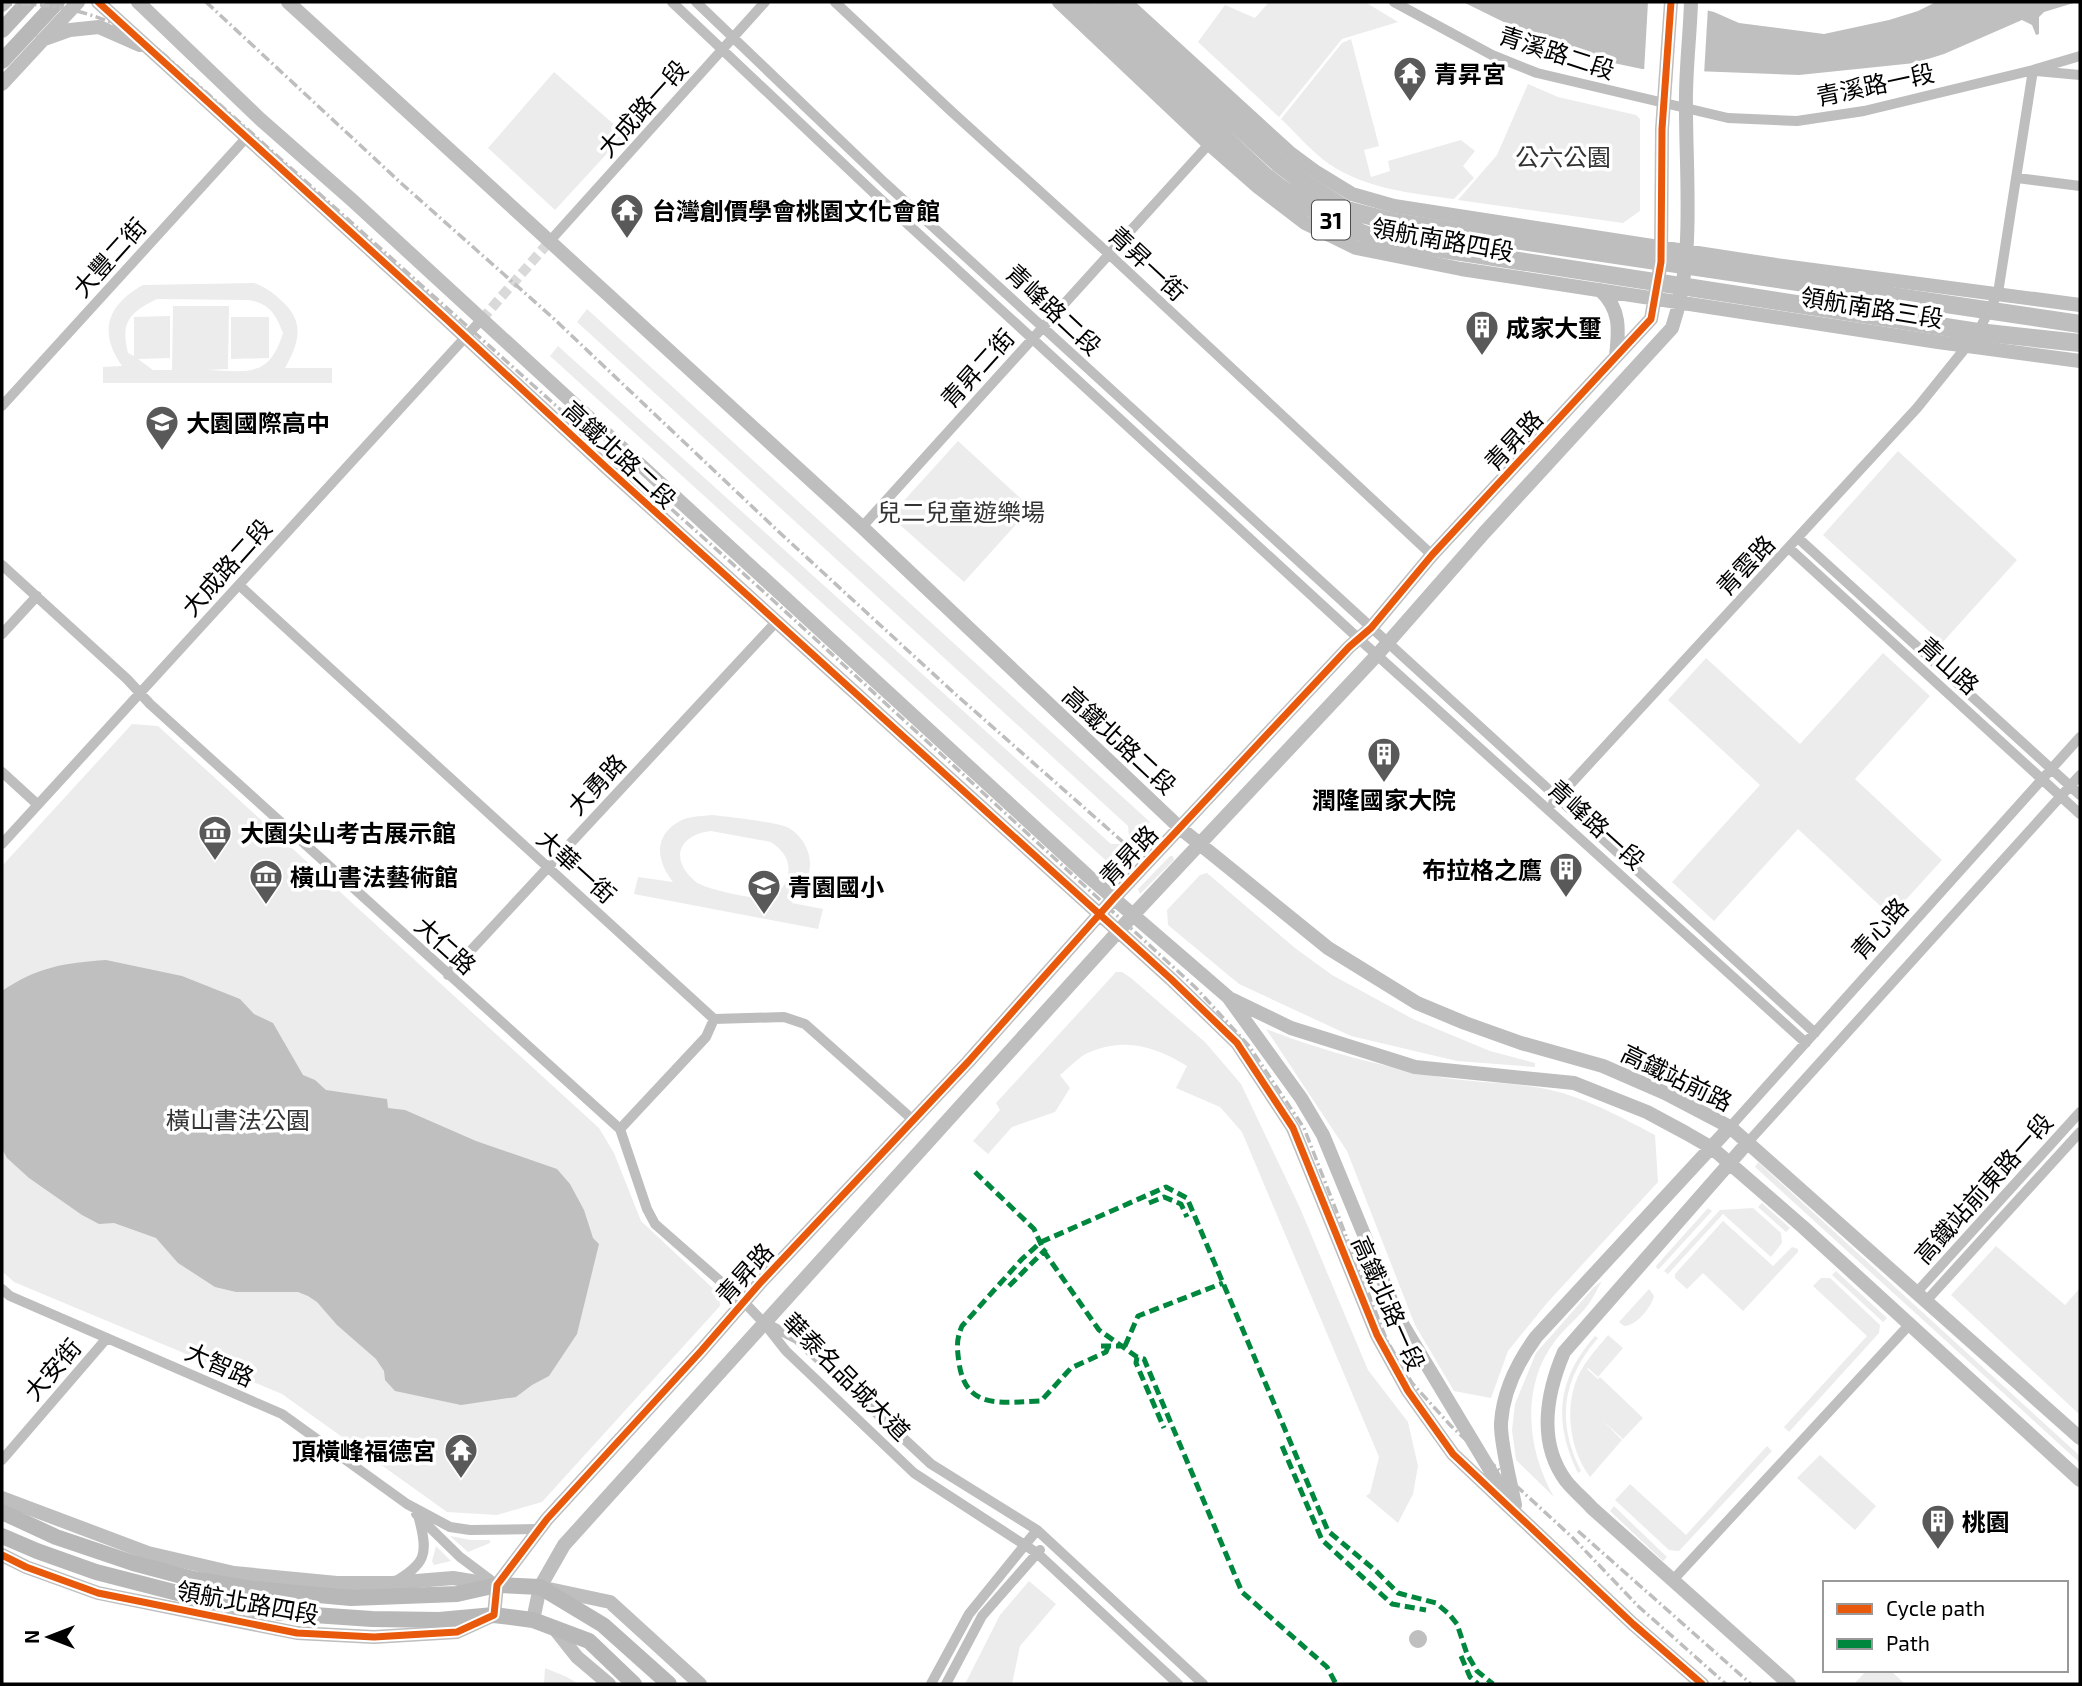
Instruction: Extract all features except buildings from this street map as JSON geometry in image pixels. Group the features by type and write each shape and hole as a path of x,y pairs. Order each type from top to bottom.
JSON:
{"main road":[{"path":"2,30 28,2"},
{"path":"2,61 57,2"},
{"name":"領航南路四段","path":"1079,2 1265,176 1295,199 1341,226 1377,239 1506,258 1657,289"},
{"name":"領航南路四段","path":"1103,2 1278,163 1347,210 1394,222 1661,255"},
{"name":"領航南路三段","path":"1661,255 1988,311 2080,324"},
{"name":"領航南路三段","path":"1657,289 1973,339 2080,343"},
{"name":"領航北路四段","path":"2,1512 56,1537 132,1563 193,1579 253,1589 351,1598 457,1594 497,1585 540,1587"},
{"name":"領航北路四段","path":"2,1536 96,1572 197,1598 270,1612 372,1619 439,1620 494,1615"},
{"path":"540,1587 603,1625 669,1684"},
{"path":"494,1615 533,1620 589,1641 634,1684"}],"street":[{"path":"2,84 78,2"},
{"name":"高鐵北路二段","path":"98,2 1118,931"},
{"name":"高鐵北路二段","path":"138,2 260,120 482,319 1133,915"},
{"name":"高鐵北路二段","path":"288,2 862,527 1180,828"},
{"name":"青峰路二段","path":"672,2 875,194 1358,638"},
{"name":"青峰路二段","path":"695,2 885,183 1371,628 1382,649"},
{"name":"大成路一段","path":"549,242 765,2"},
{"name":"青昇一街","path":"835,2 1432,555"},
{"name":"領航南路四段","path":"1059,2 1258,187 1305,223 1356,248 1435,264 1600,290 1657,289"},
{"name":"領航南路四段","path":"1125,2 1289,152 1352,194 1394,206 1661,255"},
{"name":"青溪路二段","path":"1394,2 1492,55 1537,73 1675,107"},
{"name":"青昇路","path":"533,1620 540,1587 564,1545 1118,931 1382,649 1483,533 1672,328 1682,293 1686,258 1675,107 1667,74 1671,2"},
{"name":"青昇路","path":"497,1585 539,1529 744,1302 968,1062 1114,898 1358,638 1371,628 1432,555 1651,319 1661,255 1662,129 1675,107 1688,75 1691,2"},
{"path":"42,40 70,30 99,27 154,51"},
{"name":"青溪路一段","path":"1675,107 1728,118 1797,121 1864,111 2080,56"},
{"path":"2033,70 2080,75"},
{"name":"青雲路","path":"1548,808 1917,408 1973,339 1998,293 2033,70"},
{"name":"大豐二街","path":"2,406 247,137"},
{"name":"青昇二街","path":"862,527 1209,144"},
{"path":"2017,178 2080,186"},
{"path":"1435,264 1506,258"},
{"name":"領航南路三段","path":"1686,258 1998,293 2080,305"},
{"path":"1600,290 1612,304 1618,318 1616,356"},
{"name":"大成路二段","path":"2,844 482,319"},
{"name":"領航南路三段","path":"1973,339 2080,361"},
{"name":"青山路","path":"1798,538 2080,795"},
{"name":"青山路","path":"1789,548 2080,814"},
{"name":"大仁路","path":"2,565 448,975 620,1129 647,1209 655,1224 764,1323"},
{"name":"大華一街","path":"239,585 714,1019"},
{"path":"2,634 37,596"},
{"name":"大勇路","path":"448,975 776,622"},
{"name":"青峰路一段","path":"1358,638 1382,649 1558,798 1815,1033"},
{"name":"青峰路一段","path":"1382,649 1548,808 1806,1043"},
{"name":"青心路","path":"1712,1148 2080,737"},
{"path":"2,772 37,804"},
{"name":"青心路","path":"1730,1163 2080,775"},
{"path":"1180,828 1199,844"},
{"name":"高鐵站前路","path":"1199,844 1328,948 1417,1003 1521,1043 1603,1066 1665,1093 1730,1127 2080,1438"},
{"name":"高鐵北路一段","path":"1133,915 1228,997 1301,1098 1323,1135 1398,1317 1516,1513"},
{"name":"高鐵北路一段","path":"1118,931 1237,1044 1293,1128 1377,1335 1408,1391 1453,1454 1633,1624 1702,1684"},
{"name":"高鐵站前路","path":"1228,997 1291,1028 1415,1067 1574,1083 1647,1112 1712,1148"},
{"path":"620,1129 706,1037 714,1019 784,1017 805,1024 912,1119"},
{"name":"高鐵站前東路一段","path":"1922,1296 2080,1112"},
{"name":"高鐵站前東路一段","path":"1922,1296 2080,1132"},
{"path":"1516,1513 1501,1426 1506,1393 1520,1360 1536,1337 1712,1148 2080,1480"},
{"path":"1730,1163 1564,1352 1552,1379 1548,1404 1548,1433 1556,1462 1566,1480 1592,1508 1789,1684"},
{"name":"大智路","path":"2,1289 10,1296 282,1413 407,1504 431,1518 456,1528 502,1531 539,1529"},
{"name":"華泰名品城大道","path":"764,1323 797,1339 930,1464 1048,1539 1203,1684"},
{"name":"華泰名品城大道","path":"764,1323 786,1351 914,1473 1026,1544 1178,1684"},
{"path":"1672,1581 1910,1324"},
{"name":"大安街","path":"2,1460 107,1338"},
{"name":"領航北路四段","path":"2,1498 148,1553 234,1573 337,1583 392,1583 453,1578 497,1585"},
{"name":"大智路","path":"407,1504 460,1557 497,1585"},
{"path":"392,1583 416,1569 424,1553 424,1536 418,1516"},
{"path":"931,1684 969,1614 1037,1530"},
{"path":"946,1684 982,1616 1048,1539"},
{"name":"領航北路四段","path":"2,1555 26,1567 98,1593 297,1633 374,1637 457,1632 494,1615"},
{"path":"494,1615 497,1585"},
{"path":"540,1587 610,1602 700,1684"},
{"path":"554,1628 577,1657 609,1684"}],"green space":[{"path":"1269,2 1365,2 1398,22 1342,39 1279,117 1198,42 1225,5 1255,18"},
{"path":"1351,39 1379,146 1364,150 1371,177 1390,171 1388,161 1461,140 1475,151 1463,166 1474,178 1454,199 1389,189 1358,179 1329,164 1281,119 1342,43"},
{"path":"554,72 625,134 555,210 488,148"},
{"name":"公六公園","path":"1528,84 1558,97 1636,115 1640,119 1640,211 1623,223 1458,200 1497,155"},
{"path":"254,283 262,286 283,302 295,318 298,334 285,368 332,368 332,383 103,383 103,367 122,366 110,342 110,320 114,310 121,301 143,285","holes":["157,299 248,300 271,310 283,333 271,358 255,369 206,370 228,369 229,306 173,306 172,370 153,370 138,359 170,358 170,316 134,317 134,356 128,353 125,333 129,319"]},
{"path":"587,309 1150,822 1112,866 550,356 558,346 1111,844 1121,844 1129,836 1128,826 577,322"},
{"path":"231,317 269,317 269,358 231,359"},
{"name":"兒二兒童遊樂場","path":"958,441 1031,508 964,582 890,516"},
{"path":"1898,451 2017,560 1942,643 1823,535"},
{"path":"1883,653 1930,696 1855,779 1942,860 1891,916 1798,829 1714,921 1672,882 1760,785 1668,700 1706,658 1800,744"},
{"name":"橫山書法公園","path":"132,724 158,726 599,1128 614,1153 641,1221 719,1294 720,1306 542,1502 497,1515 447,1512 282,1394 14,1282 2,1271 2,866"},
{"path":"713,815 775,824 789,828 798,835 809,854 810,864 806,886 792,903 823,909 818,929 634,894 638,877 673,882 663,866 660,850 661,842 671,827 684,819","holes":["711,831 771,842 786,857 788,872 781,889 764,898 729,893 701,885 688,874 680,857 685,843 700,833"]},
{"path":"1173,856 1174,860 1140,894 1138,889"},
{"path":"1207,873 1295,948 1332,975 1413,1019 1490,1051 1535,1063 1535,1067 1457,1061 1351,1036 1239,984 1168,925 1167,910 1200,875"},
{"path":"1116,972 1122,972 1131,978 1205,1042 1241,1084 1300,1208 1368,1370 1408,1422 1418,1466 1413,1494 1398,1523 1366,1496 1370,1493 1379,1457 1242,1132 1220,1107 1176,1088 1187,1066 1140,1046 1116,1045 1090,1052 1060,1075 1070,1088 1055,1112 1012,1127 988,1154 973,1141 1000,1110 996,1103"},
{"path":"1266,1029 1330,1051 1396,1068 1453,1079 1556,1091 1599,1107 1655,1135 1658,1182 1547,1303 1508,1351 1491,1398 1454,1391 1415,1325 1347,1151"},
{"path":"1758,1162 2080,1456 2080,1463 1755,1167"},
{"path":"1762,1203 1790,1228 1786,1232 1758,1207"},
{"path":"1708,1208 1712,1211 1657,1269 1656,1266"},
{"path":"1753,1208 1781,1233 1782,1243 1771,1257 1723,1214 1668,1274 1664,1271 1720,1210"},
{"path":"1723,1221 1773,1266 1792,1247 1798,1249 1743,1311 1703,1273 1687,1289 1675,1278 1675,1274"},
{"path":"1996,1246 2065,1305 2080,1288 2080,1415 1951,1295"},
{"path":"1836,1271 1887,1318 1883,1322 1832,1275"},
{"path":"1821,1278 1830,1278 1880,1325 1879,1333 1789,1432 1784,1427 1867,1336 1813,1286"},
{"path":"1602,1281 1588,1305 1555,1341 1536,1378 1532,1398 1533,1439 1545,1479 1554,1497 1516,1460 1512,1430 1515,1404 1536,1353"},
{"path":"1649,1289 1654,1296 1646,1311 1638,1320 1624,1326 1619,1322"},
{"path":"1608,1335 1623,1348 1598,1377 1587,1369 1598,1379 1600,1377 1643,1418 1623,1439 1602,1420 1622,1440 1590,1477 1574,1444 1570,1408 1581,1370"},
{"path":"1595,1336 1598,1338 1586,1353 1570,1385 1567,1401 1568,1435 1581,1471 1578,1473 1565,1436 1563,1402 1573,1368"},
{"path":"1767,1446 1772,1451 1679,1551 1669,1550 1615,1500 1630,1484 1686,1535"},
{"path":"1820,1455 1876,1506 1855,1530 1797,1478"},
{"path":"1614,1506 1667,1557 1663,1561 1610,1511"},
{"path":"450,1536 490,1540 490,1543 468,1552"},
{"path":"436,1546 451,1561 434,1565 432,1561"},
{"path":"1029,1581 1056,1604 1020,1646 1012,1684 965,1684 1000,1615"},
{"path":"545,1668 567,1677 578,1684 544,1684"},
{"path":"1865,1672 1892,1672 1905,1684 1854,1684"}],"shaded area":[{"path":"1463,2 1673,2 1714,12 1739,23 1824,34 1889,20 1936,2 2077,2 2044,12 2039,17 2039,34 2036,35 2032,25 2022,20 1944,54 1915,63 1799,75 1642,69 1604,61 1526,33"},
{"path":"106,960 182,976 240,999 254,1014 273,1023 303,1075 315,1080 326,1090 387,1099 388,1108 405,1110 476,1141 557,1169 570,1184 584,1210 593,1238 599,1244 577,1334 549,1376 516,1397 461,1405 395,1391 385,1380 384,1371 376,1359 308,1296 298,1292 236,1292 215,1287 178,1263 156,1238 114,1223 99,1224 82,1215 29,1178 7,1158 2,1149 2,991 39,971"},
{"path":"1414,1630 1422,1630 1427,1639 1425,1646 1414,1648 1409,1643 1409,1635"}],"pier":[{"path":"1648,2 1687,2 1708,7 1704,75 1644,72"}],"tunnel":[{"path":"482,319 549,242"}],"railway":[{"path":"206,2 402,184 552,317 953,692 1123,842"},
{"path":"2,5 44,5 85,13 124,29 160,51 764,592 1195,987 1249,1046 1304,1128 1387,1341 1412,1383 1451,1426 1573,1538 1638,1606 1726,1684"},
{"path":"1578,1531 1751,1684"}],"marked path":[{"path":"975,1172 1034,1229 1045,1253 1099,1330 1137,1357 1144,1359 1242,1592 1327,1667 1336,1684"},
{"path":"1108,1347 1106,1352 1071,1368 1041,1401 1000,1402 978,1396 969,1389 959,1363 958,1344 962,1326 1022,1259 1041,1242 1166,1187 1187,1198 1328,1531 1398,1593 1436,1603 1449,1614 1457,1624 1467,1654 1477,1671 1493,1684"},
{"path":"1149,1203 1164,1197 1181,1204 1187,1217"},
{"path":"1009,1286 1046,1249"},
{"path":"1125,1346 1138,1316 1223,1283"},
{"path":"1101,1346 1125,1346"},
{"path":"1137,1357 1136,1363 1164,1428"},
{"path":"1282,1446 1322,1540 1392,1604 1426,1610"},
{"path":"1461,1656 1470,1677 1478,1684"}],"cycle path":[{"path":"98,2 1171,979 1237,1043 1293,1128 1377,1335 1408,1391 1453,1454 1633,1624 1702,1684"},
{"path":"2,1555 26,1567 98,1593 297,1633 374,1637 457,1632 494,1615 497,1585 547,1519 761,1282 968,1062 1114,898 1349,647 1371,628 1432,555 1651,319 1661,262 1662,129 1671,2"}],"place":[{"name":"青昇宮","path":"1410,103"},
{"name":"台灣創價學會桃園文化會館","path":"627,240"},
{"name":"成家大璽","path":"1482,357"},
{"name":"大園國際高中","path":"162,452"},
{"name":"潤隆國家大院","path":"1384,784"},
{"name":"大園尖山考古展示館","path":"215,862"},
{"name":"布拉格之鷹","path":"1566,899"},
{"name":"橫山書法藝術館","path":"266,906"},
{"name":"青園國小","path":"764,916"},
{"name":"頂橫峰福德宮","path":"461,1480"},
{"name":"桃園","path":"1938,1551"}]}
